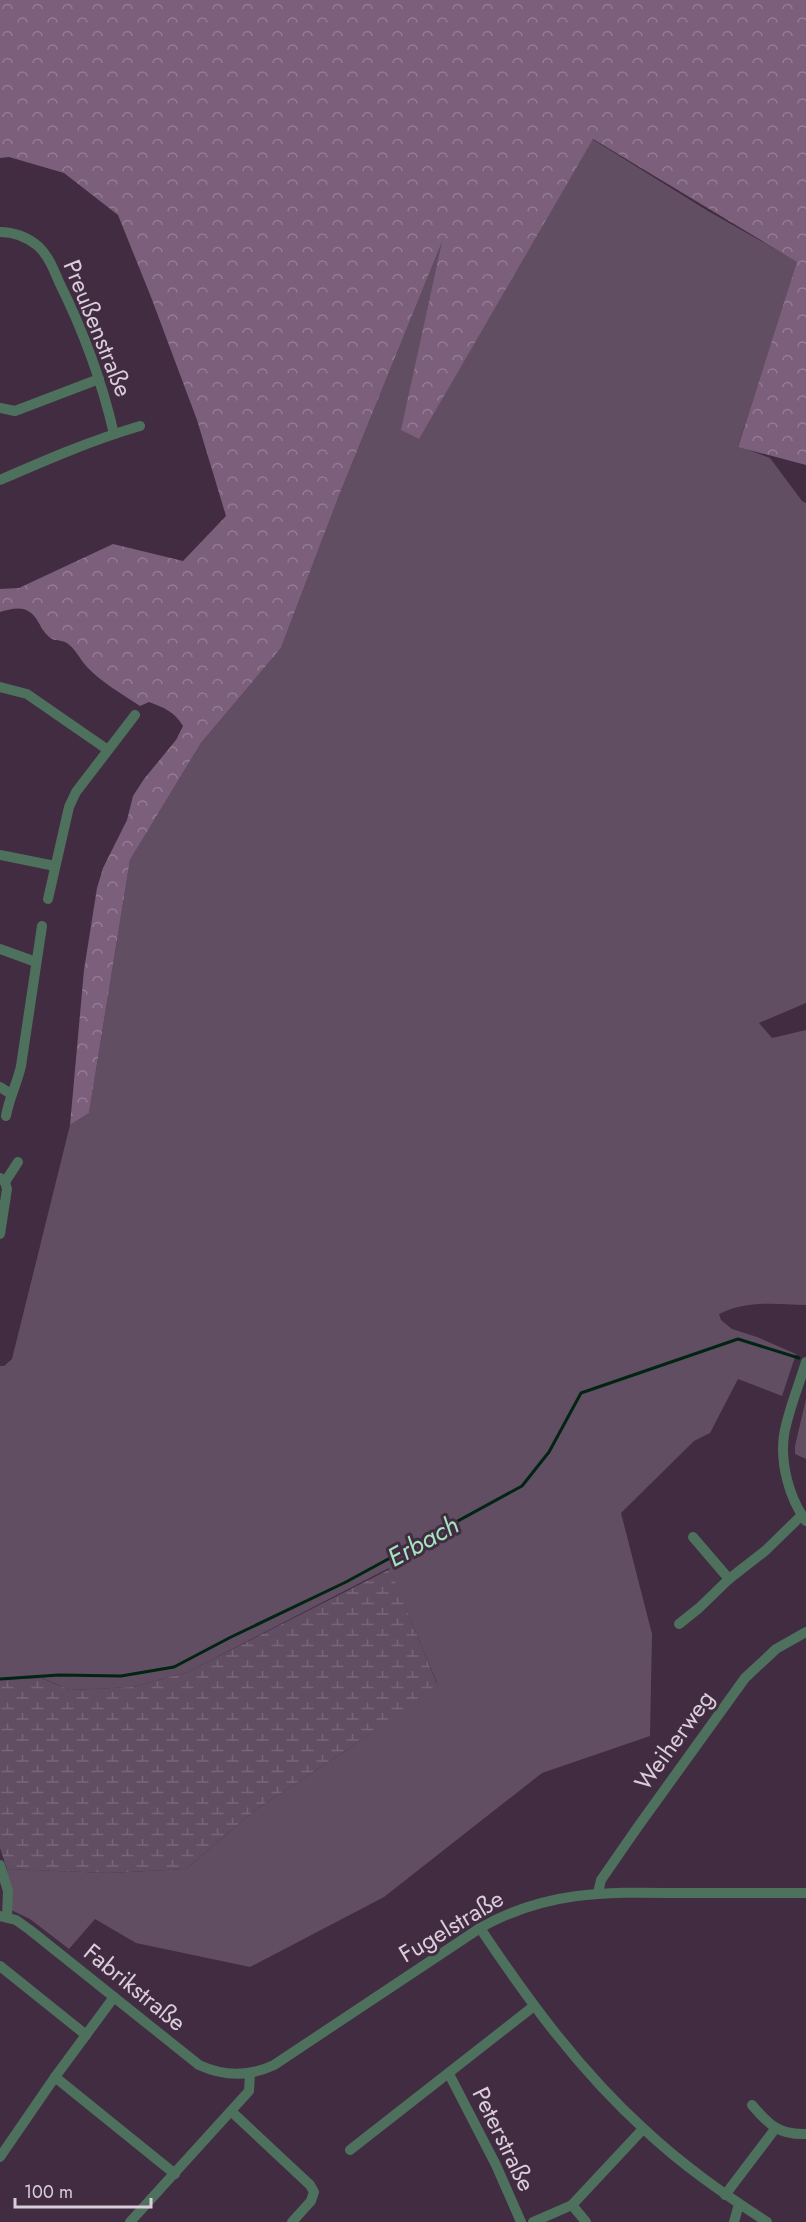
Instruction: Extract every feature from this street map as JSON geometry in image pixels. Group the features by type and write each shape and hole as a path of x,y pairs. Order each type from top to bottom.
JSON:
{"street":[{"name":"Preußenstraße","path":"0,232 10,232 28,239 40,248 50,262 66,295 99,379 114,434"},
{"path":"0,408 15,411 99,379"},
{"path":"0,480 114,434 140,426"},
{"path":"0,687 27,694 108,750"},
{"path":"48,899 69,807 76,792 135,716"},
{"path":"0,855 55,866"},
{"path":"6,1116 21,1066 42,926"},
{"path":"0,949 36,962"},
{"path":"0,1087 11,1094"},
{"path":"0,1234 7,1188 3,1180 18,1162"},
{"path":"679,1624 729,1579 804,1518 791,1494 783,1447 784,1434 806,1362"},
{"path":"693,1537 729,1579"},
{"name":"Weiherweg","path":"598,1893 601,1880 745,1678 776,1649 806,1632"},
{"path":"0,1865 8,1891 3,1916"},
{"name":"Fugelstraße","path":"250,2073 262,2071 292,2054 480,1929 512,1911 545,1901 598,1893 806,1893"},
{"name":"Fabrikstraße","path":"3,1916 30,1930 199,2065 216,2072 250,2073"},
{"path":"480,1929 534,2006 579,2061 643,2129 725,2195 767,2222"},
{"path":"0,1966 86,2035"},
{"path":"0,2157 114,1997"},
{"name":"Peterstraße","path":"350,2150 534,2006"},
{"path":"130,2222 249,2091 250,2073"},
{"name":"Peterstraße","path":"449,2074 496,2165 521,2222"},
{"path":"55,2077 175,2174"},
{"path":"752,2106 775,2128 791,2135 806,2134"},
{"path":"232,2112 310,2185 314,2193 311,2201 292,2222"},
{"path":"725,2195 775,2128"},
{"path":"533,2222 572,2205 643,2129"},
{"path":"734,2222 739,2204"},
{"path":"572,2205 586,2222"}],"green space":[{"path":"0,0 806,0 806,465 738,447 797,262 593,139 419,439 401,430 442,242 340,493 281,648 201,743 130,860 89,1113 70,1125 84,970 97,888 103,868 127,820 133,796 176,740 183,726 164,708 149,702 140,706 105,683 87,667 69,644 48,636 28,611 10,609 0,612 0,589 19,588 113,544 183,561 226,516 197,420 118,215 64,173 9,157 0,158"},
{"path":"592,139 708,211 798,262 738,446 770,458 802,501 806,503 806,1003 759,1023 772,1038 806,1030 806,1305 751,1305 719,1314 721,1320 732,1329 796,1354 782,1396 738,1379 710,1433 694,1441 621,1513 652,1634 650,1736 542,1773 384,1897 250,1967 136,1943 95,1919 69,1949 30,1919 11,1910 7,1869 109,1873 186,1869 255,1810 351,1747 437,1683 389,1568 188,1672 133,1687 70,1690 42,1678 0,1679 0,1366 4,1366 12,1359 70,1125 89,1113 130,860 201,743 281,648 340,493 444,237 402,429 418,438"},
{"path":"806,1399 806,1459 795,1454 795,1446"},
{"path":"390,1569 437,1684 351,1747 255,1810 186,1869 109,1873 7,1869 0,1848 0,1680 41,1678 70,1690 133,1687 188,1672"}],"waterway":[{"name":"Erbach","path":"0,1679 59,1675 121,1676 174,1667 346,1582 522,1486 549,1452 581,1393 738,1339 799,1358"}]}
